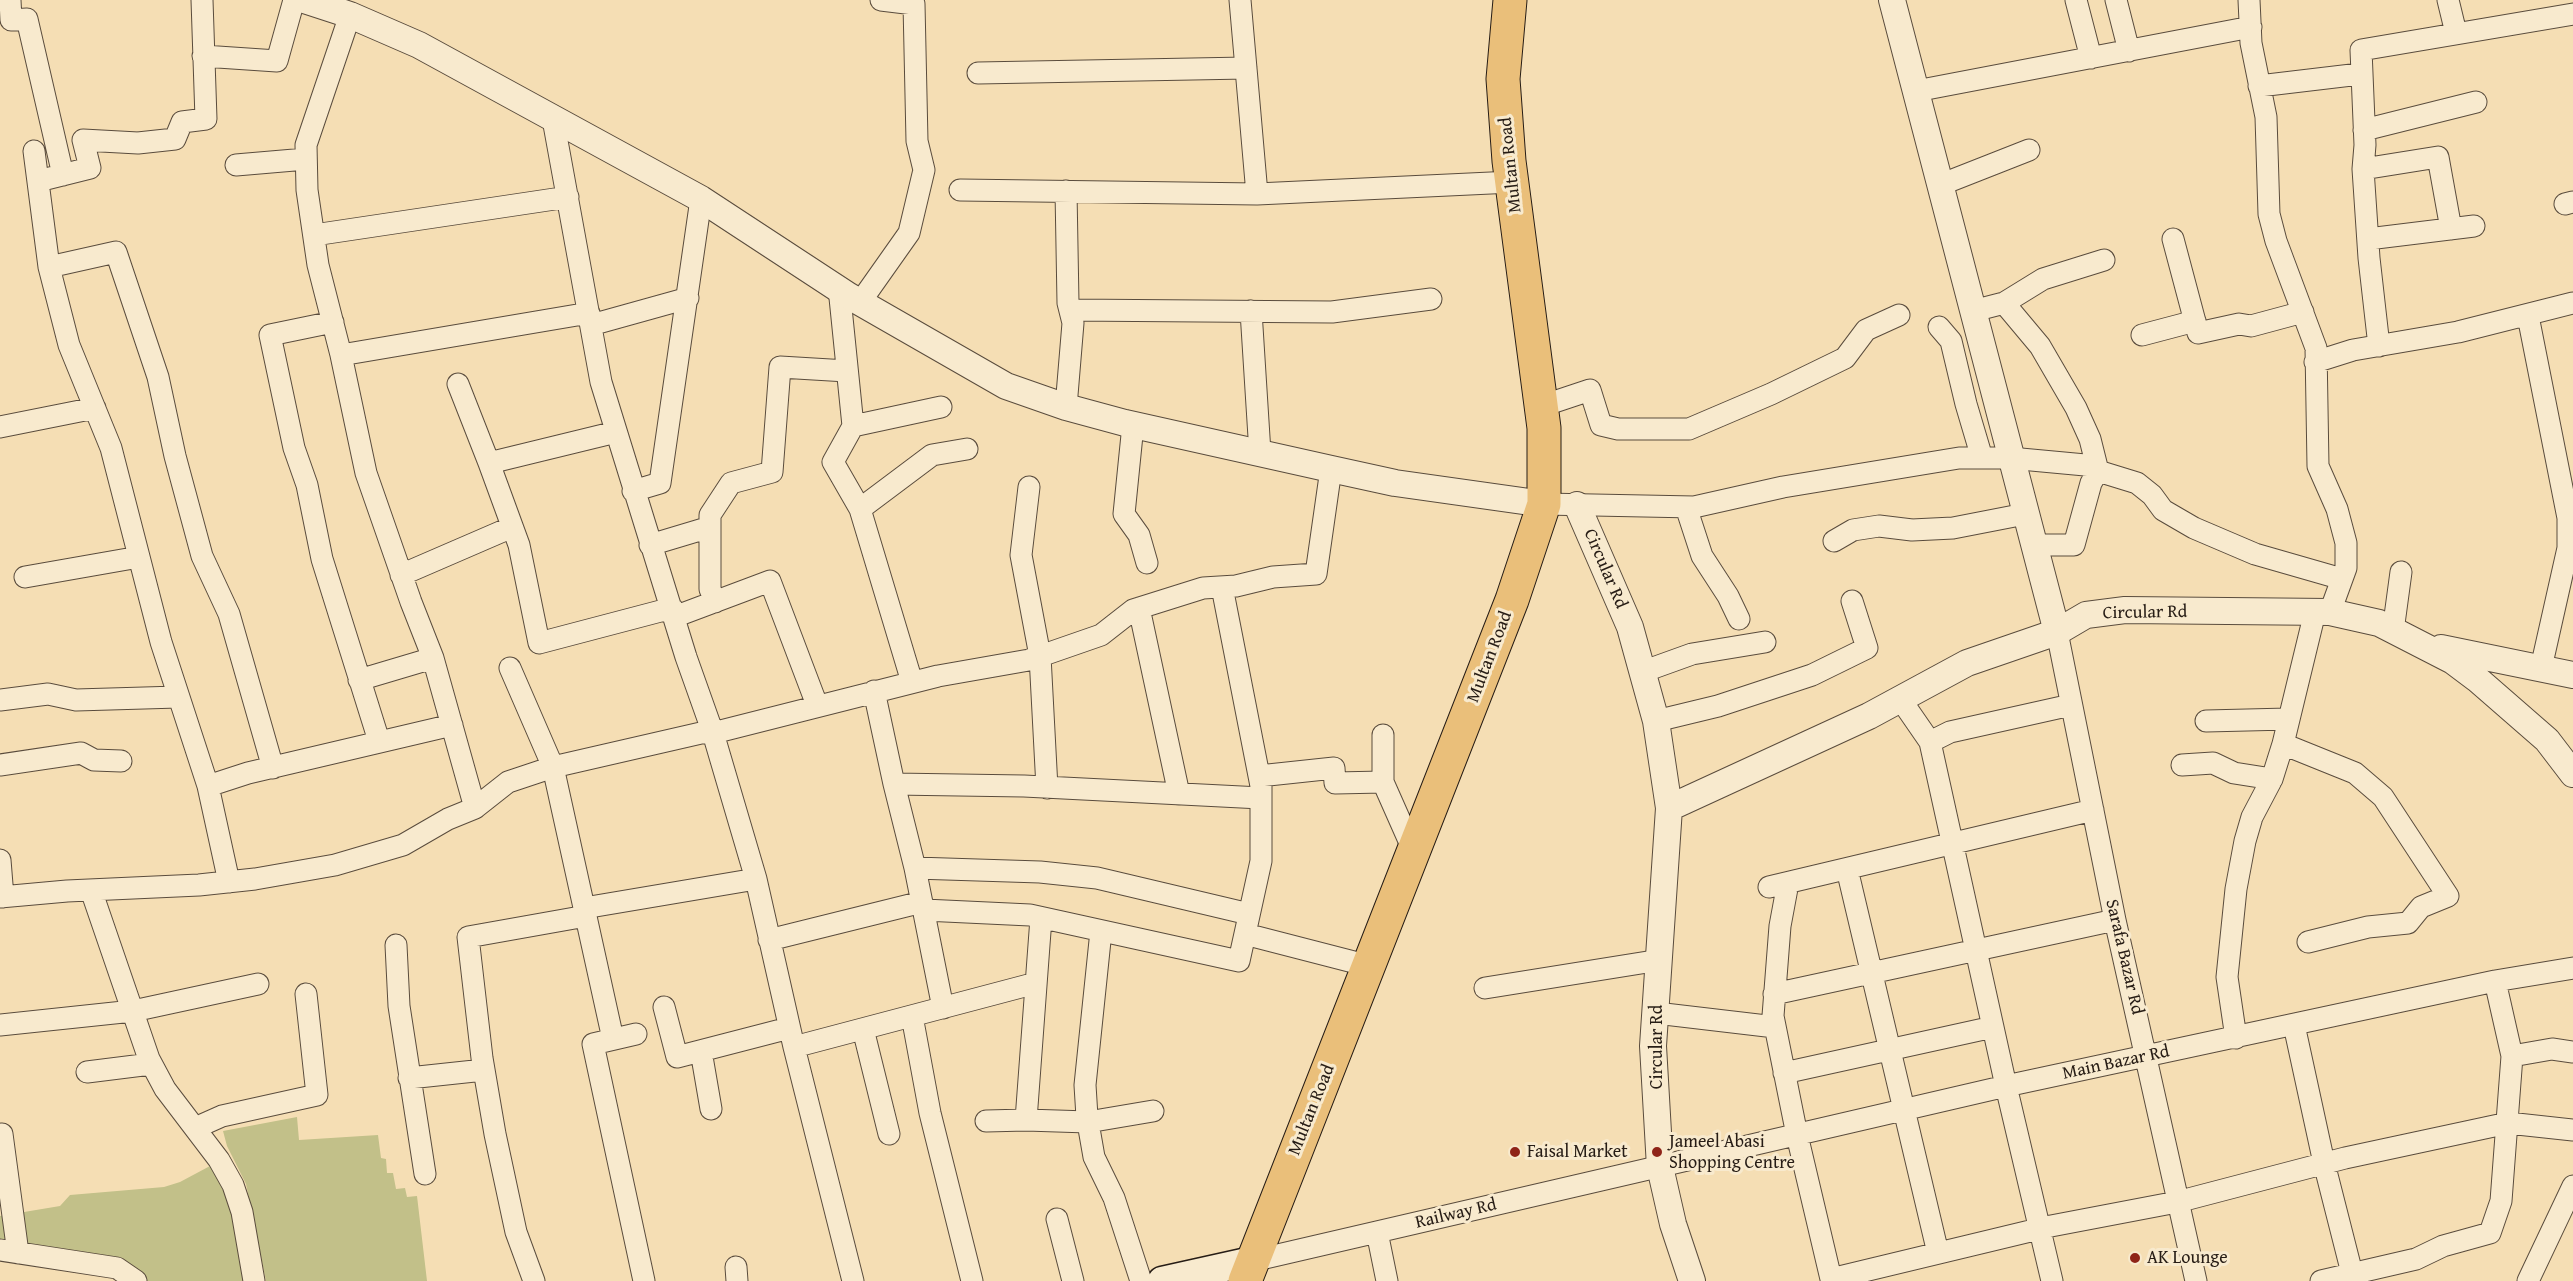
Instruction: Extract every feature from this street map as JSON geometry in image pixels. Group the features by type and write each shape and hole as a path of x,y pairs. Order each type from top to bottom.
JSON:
{"main road":[{"name":"Multan Road","path":"1249,1271 1512,600 1544,504 1542,406 1512,182 1503,79 1510,0"},
{"path":"1162,1281 1249,1271"}],"street":[{"path":"10,0 11,20 27,19 63,175"},
{"path":"38,181 90,168 83,140 138,143 175,139 182,122 206,119 202,0"},
{"path":"203,56 277,61 294,0"},
{"path":"861,301 909,233 924,170 917,141 914,4 881,0"},
{"path":"1240,0 1257,194"},
{"path":"1893,0 2057,632"},
{"path":"2076,0 2091,58"},
{"path":"2116,0 2129,51"},
{"path":"2236,1038 2228,977 2236,889 2245,841 2252,817 2272,779 2305,660 2323,612 2342,579 2346,567 2346,543 2337,509 2318,466 2316,348 2276,241 2269,214 2266,117 2251,43 2249,0"},
{"path":"2448,0 2456,33"},
{"path":"475,808 433,658 401,575 366,473 342,356 318,265 307,190 306,145 327,5 419,45 701,199 839,288 1006,386 1066,407 1133,425 1395,483 1544,504 1686,507 1783,487 1959,458 2010,458 2097,468 2136,483 2152,495 2163,510 2194,528 2255,554 2342,579"},
{"path":"2379,346 2362,169 2366,146 2360,74 2361,50 2573,14"},
{"path":"1916,91 2251,27"},
{"path":"978,73 1246,68"},
{"path":"2259,86 2360,74"},
{"path":"2364,130 2476,102"},
{"path":"553,119 601,382 650,545 713,733 756,879 792,1037 853,1281"},
{"path":"1940,185 2029,150"},
{"path":"34,151 49,267 69,345 111,448 161,642 208,786 229,882"},
{"path":"2362,169 2438,157 2451,229"},
{"path":"236,165 306,159"},
{"path":"960,190 1257,194 1512,182"},
{"path":"1066,191 1070,310 1073,322 1066,407"},
{"path":"314,235 568,197"},
{"path":"633,491 660,483 701,199"},
{"path":"2368,239 2474,226"},
{"path":"2173,239 2198,333 2239,324 2251,326 2303,312"},
{"path":"49,267 116,252 158,377 202,556 229,614 273,768"},
{"path":"1973,311 2004,303 2043,279 2104,260"},
{"path":"839,288 853,426 833,462 860,509 912,682"},
{"path":"342,356 590,319 688,298"},
{"path":"1070,310 1332,312 1431,299"},
{"path":"2004,303 2040,346 2076,408 2090,439 2097,468 2074,545 2033,545"},
{"path":"2315,363 2354,350 2458,332 2573,303"},
{"path":"1251,311 1260,453"},
{"path":"1542,406 1590,390 1601,425 1618,429 1689,429 1771,394 1845,358 1866,330 1899,315"},
{"path":"2528,316 2568,518 2571,548 2541,668"},
{"path":"2142,334 2195,321"},
{"path":"333,322 270,335 294,448 307,485 322,559 379,741"},
{"path":"1939,327 1951,341 1982,458"},
{"path":"715,602 710,589 710,515 731,483 772,472 780,368 847,371"},
{"path":"458,384 519,545 538,643 715,602 770,581 817,705"},
{"path":"853,426 941,406"},
{"path":"0,427 95,408"},
{"path":"1133,425 1124,513 1139,535 1147,563"},
{"path":"489,463 616,432"},
{"path":"860,509 933,455 967,448"},
{"path":"0,860 1,897 229,882 334,865 403,845 448,819 475,808 508,783 553,767 701,733 713,733 912,682 1040,656 1101,635 1133,610 1203,588 1316,574 1330,469"},
{"path":"1029,487 1021,555 1040,656 1047,788"},
{"name":"Circular Rd","path":"1577,505 1630,627 1656,721 1670,808 1653,1046 1660,1167 1673,1224 1692,1281"},
{"path":"1686,507 1702,556 1728,596 1739,619"},
{"path":"1834,541 1853,531 1879,526 1912,530 1953,528 2025,514"},
{"path":"401,575 512,527"},
{"path":"650,545 710,527"},
{"path":"25,577 139,557"},
{"path":"2393,631 2401,572"},
{"path":"769,940 923,906 1041,918 1239,961 1261,861 1261,798 1259,776 1222,587"},
{"path":"1656,721 1718,706 1812,675 1867,648 1852,601"},
{"path":"1139,608 1179,794"},
{"name":"Circular Rd","path":"1670,808 1822,739 1901,700 1967,663 2057,632 2086,615 2125,610 2323,612 2379,623 2453,661 2515,710 2547,740 2573,774"},
{"name":"Sarafa Bazar Rd","path":"2057,632 2115,920 2196,1281"},
{"path":"1642,672 1692,654 1764,642"},
{"path":"2421,644 2573,675"},
{"path":"359,680 433,658"},
{"path":"510,668 553,767 613,1039"},
{"path":"874,691 915,868 943,1008"},
{"path":"0,700 48,694 76,700 178,697"},
{"path":"1901,700 1930,742 2006,1086 2052,1281"},
{"path":"1930,742 1950,732 2072,705"},
{"path":"2206,721 2288,719"},
{"path":"208,786 379,741 452,725"},
{"path":"1383,735 1383,782 1414,852"},
{"path":"2283,744 2355,773 2383,797 2448,896 2421,908 2408,923 2368,927 2308,942"},
{"path":"0,765 81,753 93,760 121,760"},
{"path":"2182,765 2213,763 2234,773 2272,779"},
{"path":"1259,776 1334,768 1335,783 1383,782"},
{"path":"894,784 1047,788 1261,798"},
{"path":"2093,810 1778,885 1780,926 1773,1016 1797,1135 1831,1279 1844,1279 1938,1253 2040,1229 2177,1202 2324,1163 2508,1123 2573,1130"},
{"path":"915,868 1040,872 1097,878 1247,924 1369,966"},
{"path":"1847,869 1938,1253"},
{"path":"534,1281 516,1232 484,1070 468,938 585,912 756,879"},
{"path":"91,890 151,1064 165,1089 219,1160 233,1185 242,1212 254,1281"},
{"path":"1026,1120 1041,918"},
{"path":"1774,993 2115,920"},
{"path":"1101,931 1084,1085 1088,1122 1094,1157 1114,1198 1141,1281"},
{"path":"396,945 399,1006 425,1174"},
{"path":"1485,988 1660,960"},
{"name":"Main Bazar Rd","path":"1660,1167 2006,1086 2495,981 2573,968"},
{"path":"2321,1281 2353,1277 2416,1259 2443,1246 2490,1233 2501,1201 2512,1056 2495,981"},
{"path":"664,1007 677,1057 792,1037 863,1029 1036,983"},
{"path":"0,1024 132,1011 258,984"},
{"path":"195,1128 222,1116 317,1095 306,994"},
{"path":"1656,1013 1775,1027"},
{"path":"912,1016 930,1113 972,1281"},
{"path":"2294,1025 2324,1163 2353,1277"},
{"path":"1784,1073 1993,1027"},
{"path":"863,1029 889,1134"},
{"path":"636,1034 593,1044 644,1281"},
{"path":"2512,1056 2552,1049 2573,1052"},
{"path":"701,1051 711,1109"},
{"path":"87,1072 151,1064"},
{"path":"409,1078 484,1070"},
{"path":"986,1121 1088,1122 1153,1111"},
{"path":"2,1134 9,1251 117,1268 136,1281"},
{"name":"Railway Rd","path":"1249,1271 1377,1232 1660,1167"},
{"path":"2528,1281 2573,1186"},
{"path":"1057,1220 1073,1281"},
{"path":"1377,1232 1387,1281"}],"shaded area":[{"path":"297,1117 299,1140 378,1135 381,1158 386,1159 387,1173 393,1173 396,1189 405,1188 407,1197 417,1196 427,1281 266,1281 246,1184 227,1146 223,1131"},
{"path":"210,1166 226,1183 244,1281 145,1281 0,1243 0,1216 60,1206 70,1195 164,1187 180,1182"}],"place":[{"name":"Faisal Market","path":"1515,1152"},
{"name":"Jameel Abasi Shopping Centre","path":"1657,1152"},
{"name":"AK Lounge","path":"2135,1258"}]}
